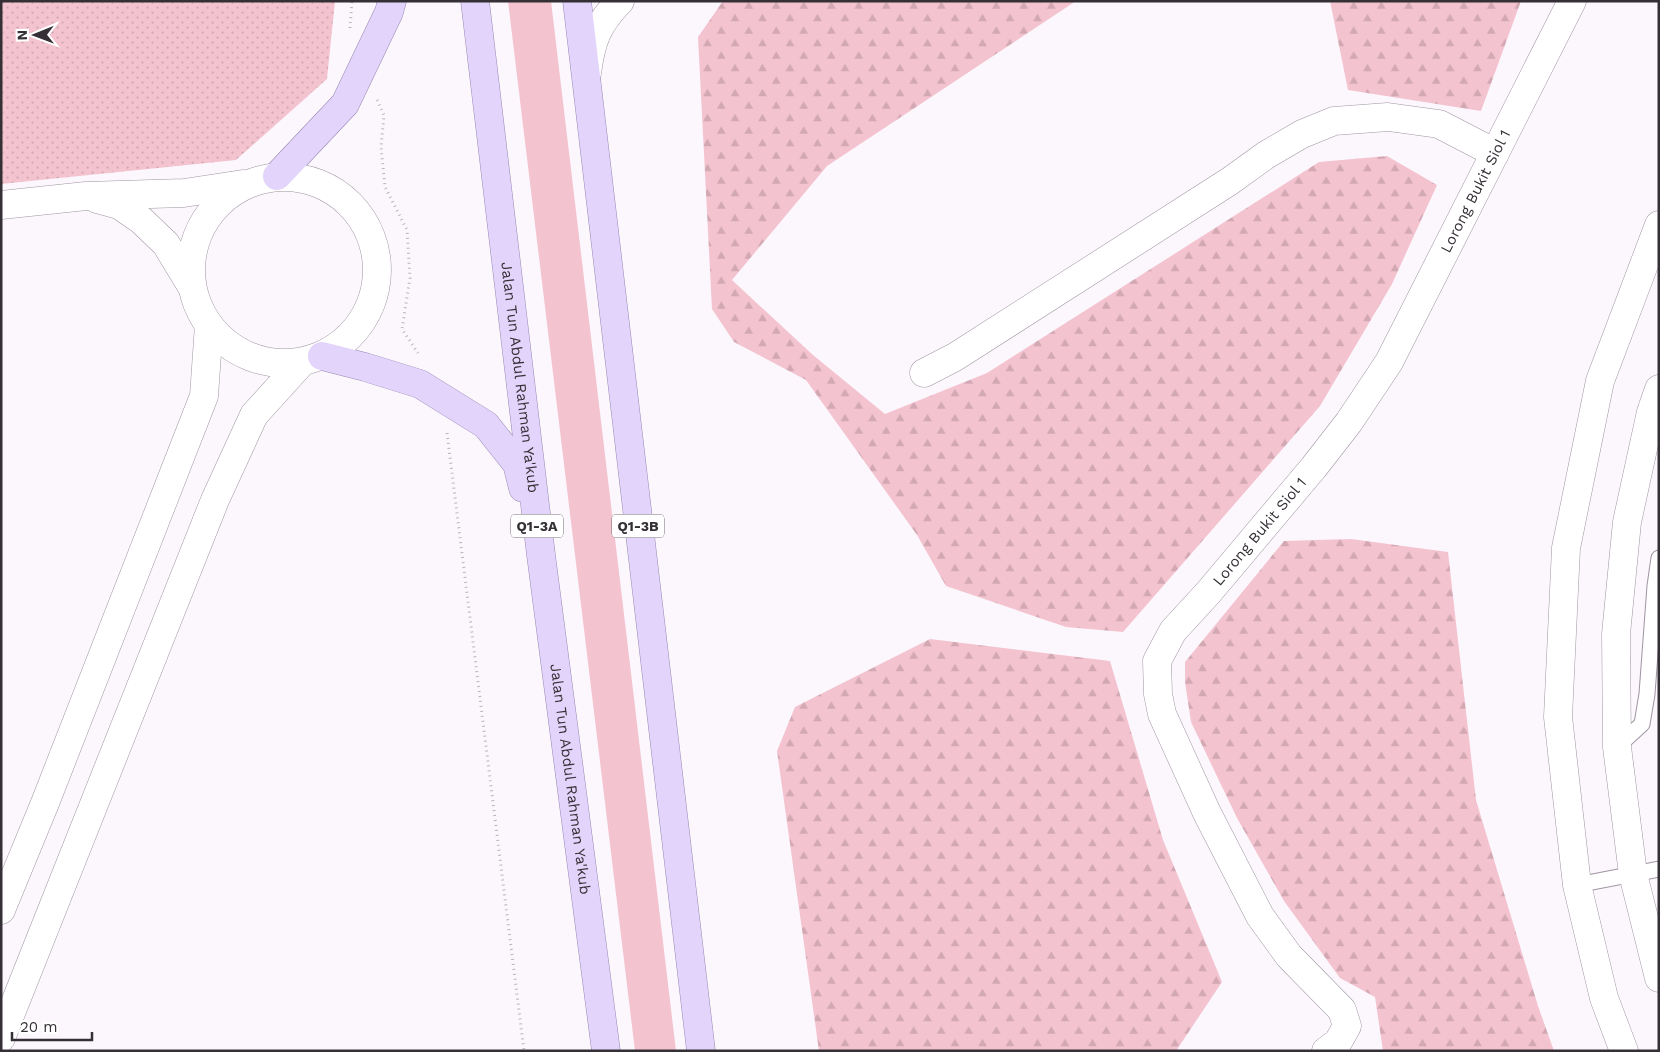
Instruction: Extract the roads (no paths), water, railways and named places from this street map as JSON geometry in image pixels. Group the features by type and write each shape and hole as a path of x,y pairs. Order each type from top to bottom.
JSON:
{"main road":[{"path":"277,176 345,104 389,12 392,1"},
{"name":"Jalan Tun Abdul Rahman Ya'kub","path":"474,1 541,555 606,1051"},
{"name":"Q1-3B","path":"576,1 701,1051"},
{"path":"312,359 365,367 420,384 486,425 517,464 541,555"}],"street":[{"path":"585,84 590,49 597,29 620,1"},
{"name":"Lorong Bukit Siol 1","path":"1326,1051 1338,1042 1346,1026 1342,1010 1288,956 1260,916 1207,813 1162,714 1158,694 1157,661 1173,631 1208,593 1314,467 1349,422 1379,377 1393,354 1572,1"},
{"path":"924,373 955,358 1230,181 1266,155 1302,134 1334,120 1388,117 1439,124 1495,153"},
{"path":"1,205 86,196 184,193 249,183 277,176 306,179 333,190 355,209 370,233 377,262 375,290 364,318 346,340 312,359 254,415 215,500 1,1038"},
{"path":"249,183 222,200 202,225 192,256 193,288 196,301 209,325 227,344 250,357 276,363 312,359"},
{"path":"86,196 119,205 141,220 166,244 193,288"},
{"path":"1624,1051 1604,998 1576,885 1558,717 1566,548 1600,382 1659,225"},
{"path":"1,910 45,803 204,396 209,325"},
{"path":"1659,389 1651,412 1627,522 1616,634 1617,747 1646,872 1659,978"}],"lane":[{"path":"1617,747 1642,724 1647,694 1655,586 1659,558"},
{"path":"1576,885 1646,872"}]}
